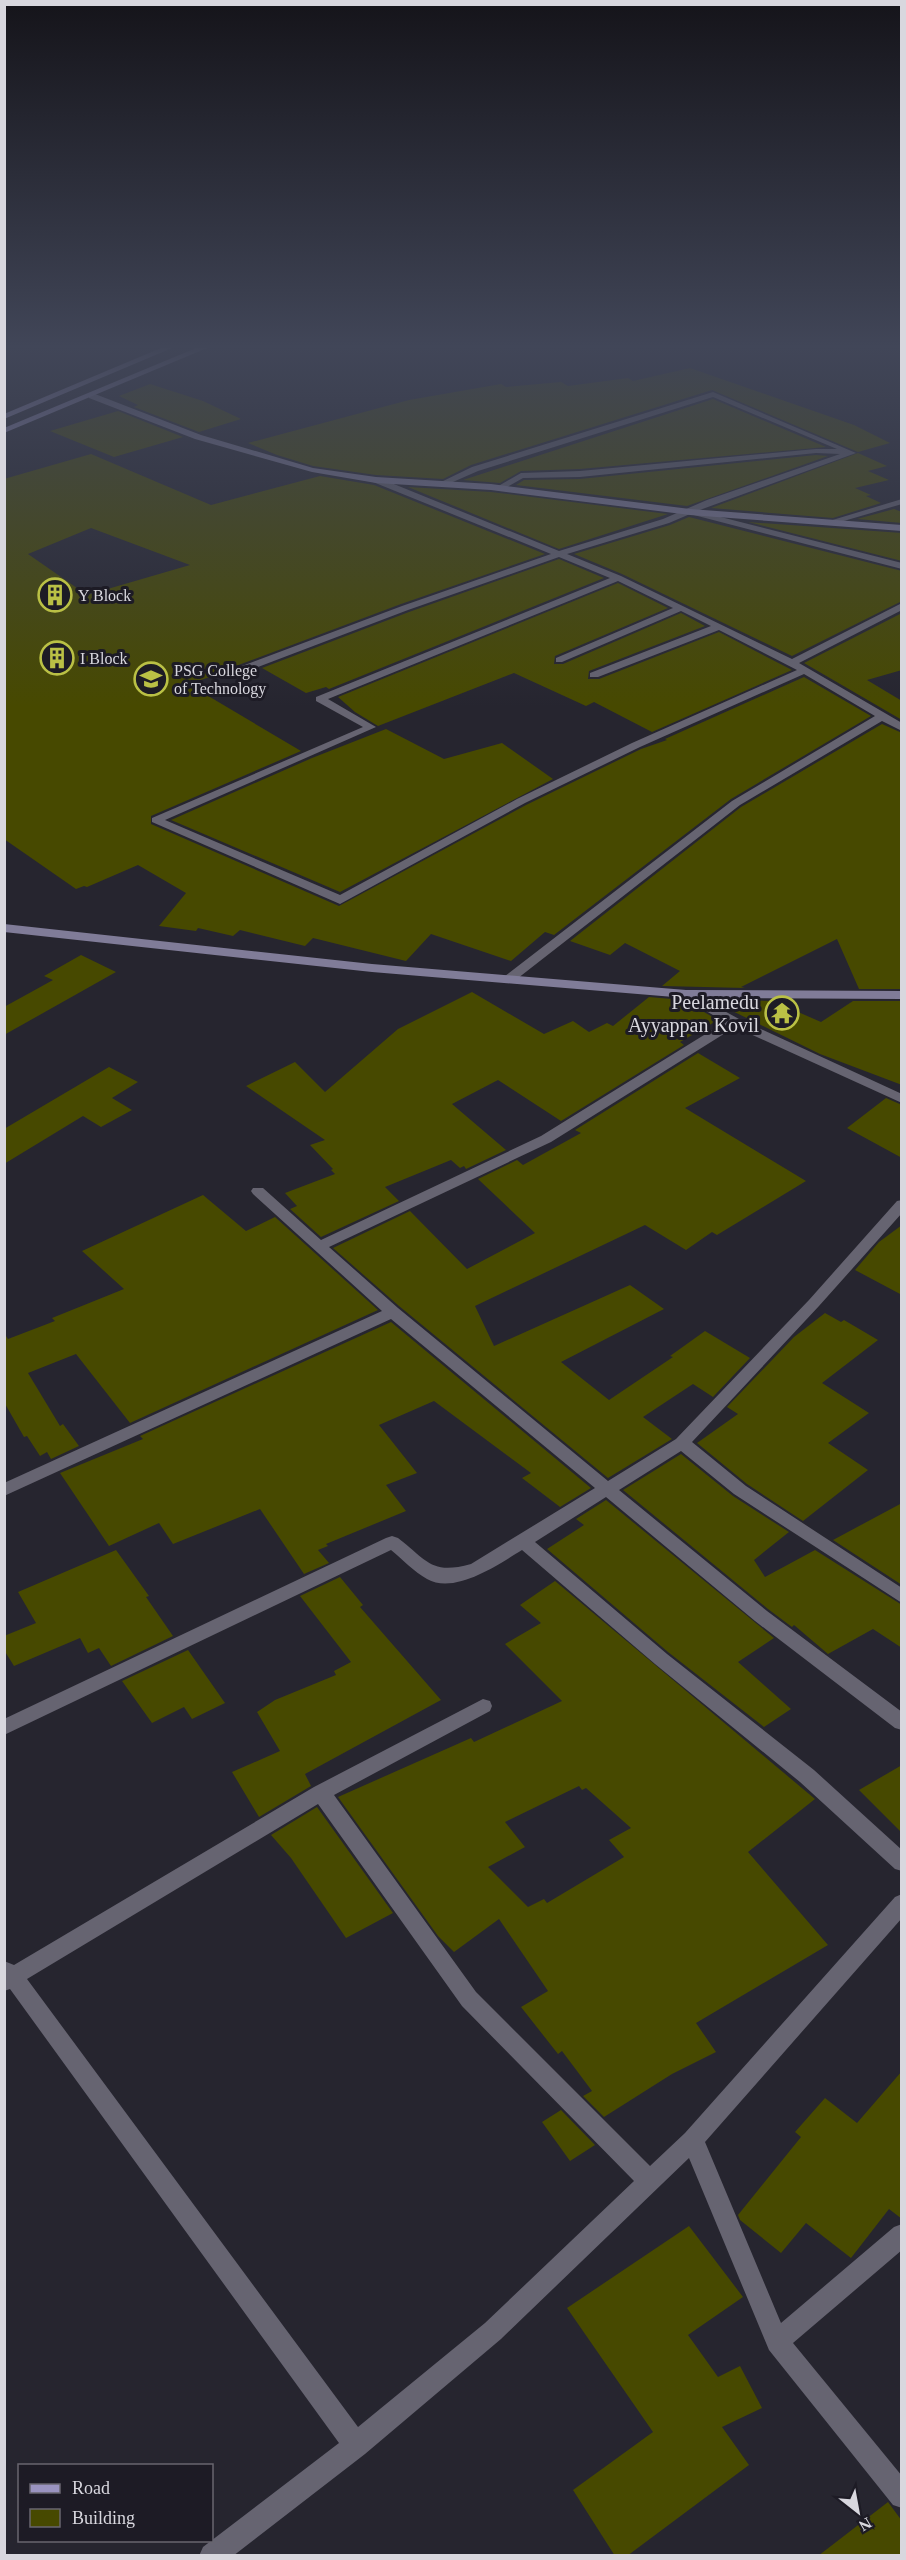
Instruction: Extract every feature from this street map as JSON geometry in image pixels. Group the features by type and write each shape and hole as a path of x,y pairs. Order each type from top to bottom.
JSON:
{"street":[{"path":"303,467 376,480 499,488 690,512 902,528"},
{"path":"443,483 480,467"},
{"path":"499,488 520,476 580,474 647,467"},
{"path":"238,671 405,608 559,554 690,512 710,502 810,467"},
{"path":"376,480 618,578 792,663 902,728"},
{"path":"830,522 902,501"},
{"path":"690,512 902,566"},
{"path":"618,578 320,699 370,727 156,820 340,900 531,796 636,745 805,670"},
{"path":"792,663 902,606"},
{"path":"559,660 681,608"},
{"path":"594,675 719,626"},
{"path":"509,979 736,803 881,717"},
{"path":"4,928 372,968 686,994 902,995"},
{"path":"686,994 734,1023 902,1099"},
{"path":"319,1246 546,1139 734,1023"},
{"path":"258,1191 393,1312 761,1616 902,1723"},
{"path":"4,1728 392,1542 434,1575 452,1576 477,1569 681,1443 814,1302 902,1204"},
{"path":"4,1490 393,1312"},
{"path":"681,1443 740,1490 902,1598"},
{"path":"523,1541 661,1659 807,1776 902,1863"},
{"path":"356,2445 7,1976 321,1793 483,1706"},
{"path":"321,1793 469,1999 651,2181"},
{"path":"212,2556 356,2445 493,2331 693,2140 902,1903"},
{"path":"693,2140 777,2342 902,2496"},
{"path":"777,2342 902,2235"}],"building":[{"path":"44,467 123,467 211,505 320,476 374,485 545,554 401,604 233,667 232,670 188,684 301,751 151,816 151,824 339,906 526,805 641,749 667,740 665,739 804,677 871,716 731,799 554,935 545,932 511,961 431,934 406,961 313,938 305,946 240,930 233,936 198,928 196,931 159,926 186,893 138,865 87,887 76,889 4,839 4,479","holes":["91,528 190,565 87,595 28,554"]},
{"path":"323,467 466,467 443,479 376,475"},
{"path":"502,467 597,467 521,471 500,483 463,480"},
{"path":"693,467 796,467 687,506 516,485 524,480 580,479"},
{"path":"819,467 881,467 868,471 889,480 855,488 871,495 866,496 881,503 833,518 711,508"},
{"path":"408,487 491,492 668,514 559,549"},
{"path":"894,509 902,512 902,523 857,519"},
{"path":"689,517 902,571 902,601 792,656 622,574 574,554"},
{"path":"748,522 902,533 902,561"},
{"path":"559,559 604,578 329,689 326,687 306,693 262,668 409,612"},
{"path":"618,583 668,608 555,656 554,664 563,664 681,613 705,626 589,671 588,679 599,679 719,632 792,670 652,732 594,702 586,706 514,673 378,726 355,712 338,697"},
{"path":"902,613 902,670 867,680 902,701 902,720 804,663"},
{"path":"882,724 902,733 902,989 859,989 837,939 741,987 745,988 662,986 680,971 625,943 610,955 570,941 741,807"},
{"path":"386,729 444,759 502,743 553,779 340,892 171,820 312,758"},
{"path":"81,955 116,972 4,1035 4,1007 53,980 44,976"},
{"path":"472,992 544,1034 573,1021 589,1032 607,1023 613,1026 649,997 683,1000 718,1020 680,1042 684,1045 561,1121 498,1080 452,1104 506,1150 466,1169 464,1166 460,1168 451,1160 385,1187 399,1201 321,1237 290,1209 297,1206 285,1193 335,1174 310,1145 325,1140 246,1086 295,1062 325,1092 398,1029"},
{"path":"710,1000 773,1001 821,1022 853,1001 902,1001 902,1085 820,1054"},
{"path":"698,1053 740,1078 685,1108 806,1181 717,1235 712,1232 686,1250 645,1225 475,1306 494,1346 630,1285 664,1309 561,1362 609,1400 673,1357 670,1356 705,1331 750,1358 713,1397 693,1384 643,1417 672,1439 608,1478 399,1306 333,1248 410,1211 467,1269 535,1233 478,1179 517,1160 523,1165 581,1133 575,1130"},
{"path":"109,1067 138,1082 112,1098 132,1110 101,1127 83,1116 4,1164 4,1129"},
{"path":"886,1098 902,1105 902,1158 847,1128"},
{"path":"203,1195 246,1231 275,1217 378,1310 130,1423 76,1354 28,1373 60,1426 63,1424 79,1446 51,1459 47,1452 40,1456 27,1436 24,1437 4,1402 4,1333 8,1339 55,1321 52,1318 124,1289 82,1251"},
{"path":"902,1225 902,1295 855,1270 879,1242"},
{"path":"825,1313 841,1322 844,1320 878,1340 822,1383 869,1413 828,1443 868,1470 803,1521 747,1484 697,1443 738,1414 727,1407 794,1337"},
{"path":"391,1322 591,1488 560,1507 522,1478 531,1473 434,1401 379,1425 417,1473 386,1485 406,1511 326,1544 328,1546 318,1550 329,1563 304,1574 260,1509 173,1544 159,1523 109,1546 60,1473 143,1439 140,1436"},
{"path":"681,1454 733,1496 789,1532 754,1560 765,1577 815,1550 902,1605 902,1648 873,1629 828,1654 794,1625 792,1627 768,1609 623,1490"},
{"path":"606,1500 774,1638 738,1662 791,1709 764,1727 668,1652 547,1549 584,1525 576,1519"},
{"path":"902,1503 902,1585 833,1540"},
{"path":"116,1550 149,1596 146,1597 173,1636 111,1666 99,1648 88,1653 80,1638 14,1666 4,1650 4,1636 36,1623 18,1592"},
{"path":"340,1577 363,1605 360,1607 441,1700 305,1774 311,1786 259,1817 232,1772 280,1751 257,1712 275,1700 336,1675 334,1671 351,1662 300,1596"},
{"path":"555,1581 815,1799 748,1852 828,1945 696,2023 716,2052 672,2074 604,2117 583,2096 592,2091 562,2051 558,2054 521,2007 548,1991 499,1919 454,1952 438,1936 338,1797 471,1738 474,1742 562,1701 505,1644 541,1623 520,1605","holes":["579,1786 582,1790 586,1788 631,1828 609,1840 624,1857 547,1903 544,1899 528,1907 488,1867 525,1847 505,1822"]},
{"path":"188,1650 225,1703 192,1719 184,1707 152,1723 122,1681"},
{"path":"902,1765 902,1833 859,1790"},
{"path":"317,1807 393,1913 346,1938 291,1858 271,1835"},
{"path":"902,2071 902,2219 889,2209 851,2258 806,2223 781,2253 740,2220 738,2215 801,2137 795,2132 825,2098 857,2123"},
{"path":"561,2110 595,2145 570,2161 542,2122"},
{"path":"689,2226 743,2297 688,2335 718,2377 740,2366 762,2408 722,2427 749,2465 627,2556 615,2556 573,2490 653,2432 567,2308"},
{"path":"888,2502 902,2521 902,2556 818,2556"}],"place":[{"name":"Y Block","path":"55,595"},
{"name":"I Block","path":"57,658"},
{"name":"PSG College of Technology","path":"151,679"},
{"name":"Peelamedu Ayyappan Kovil","path":"782,1013"}]}
